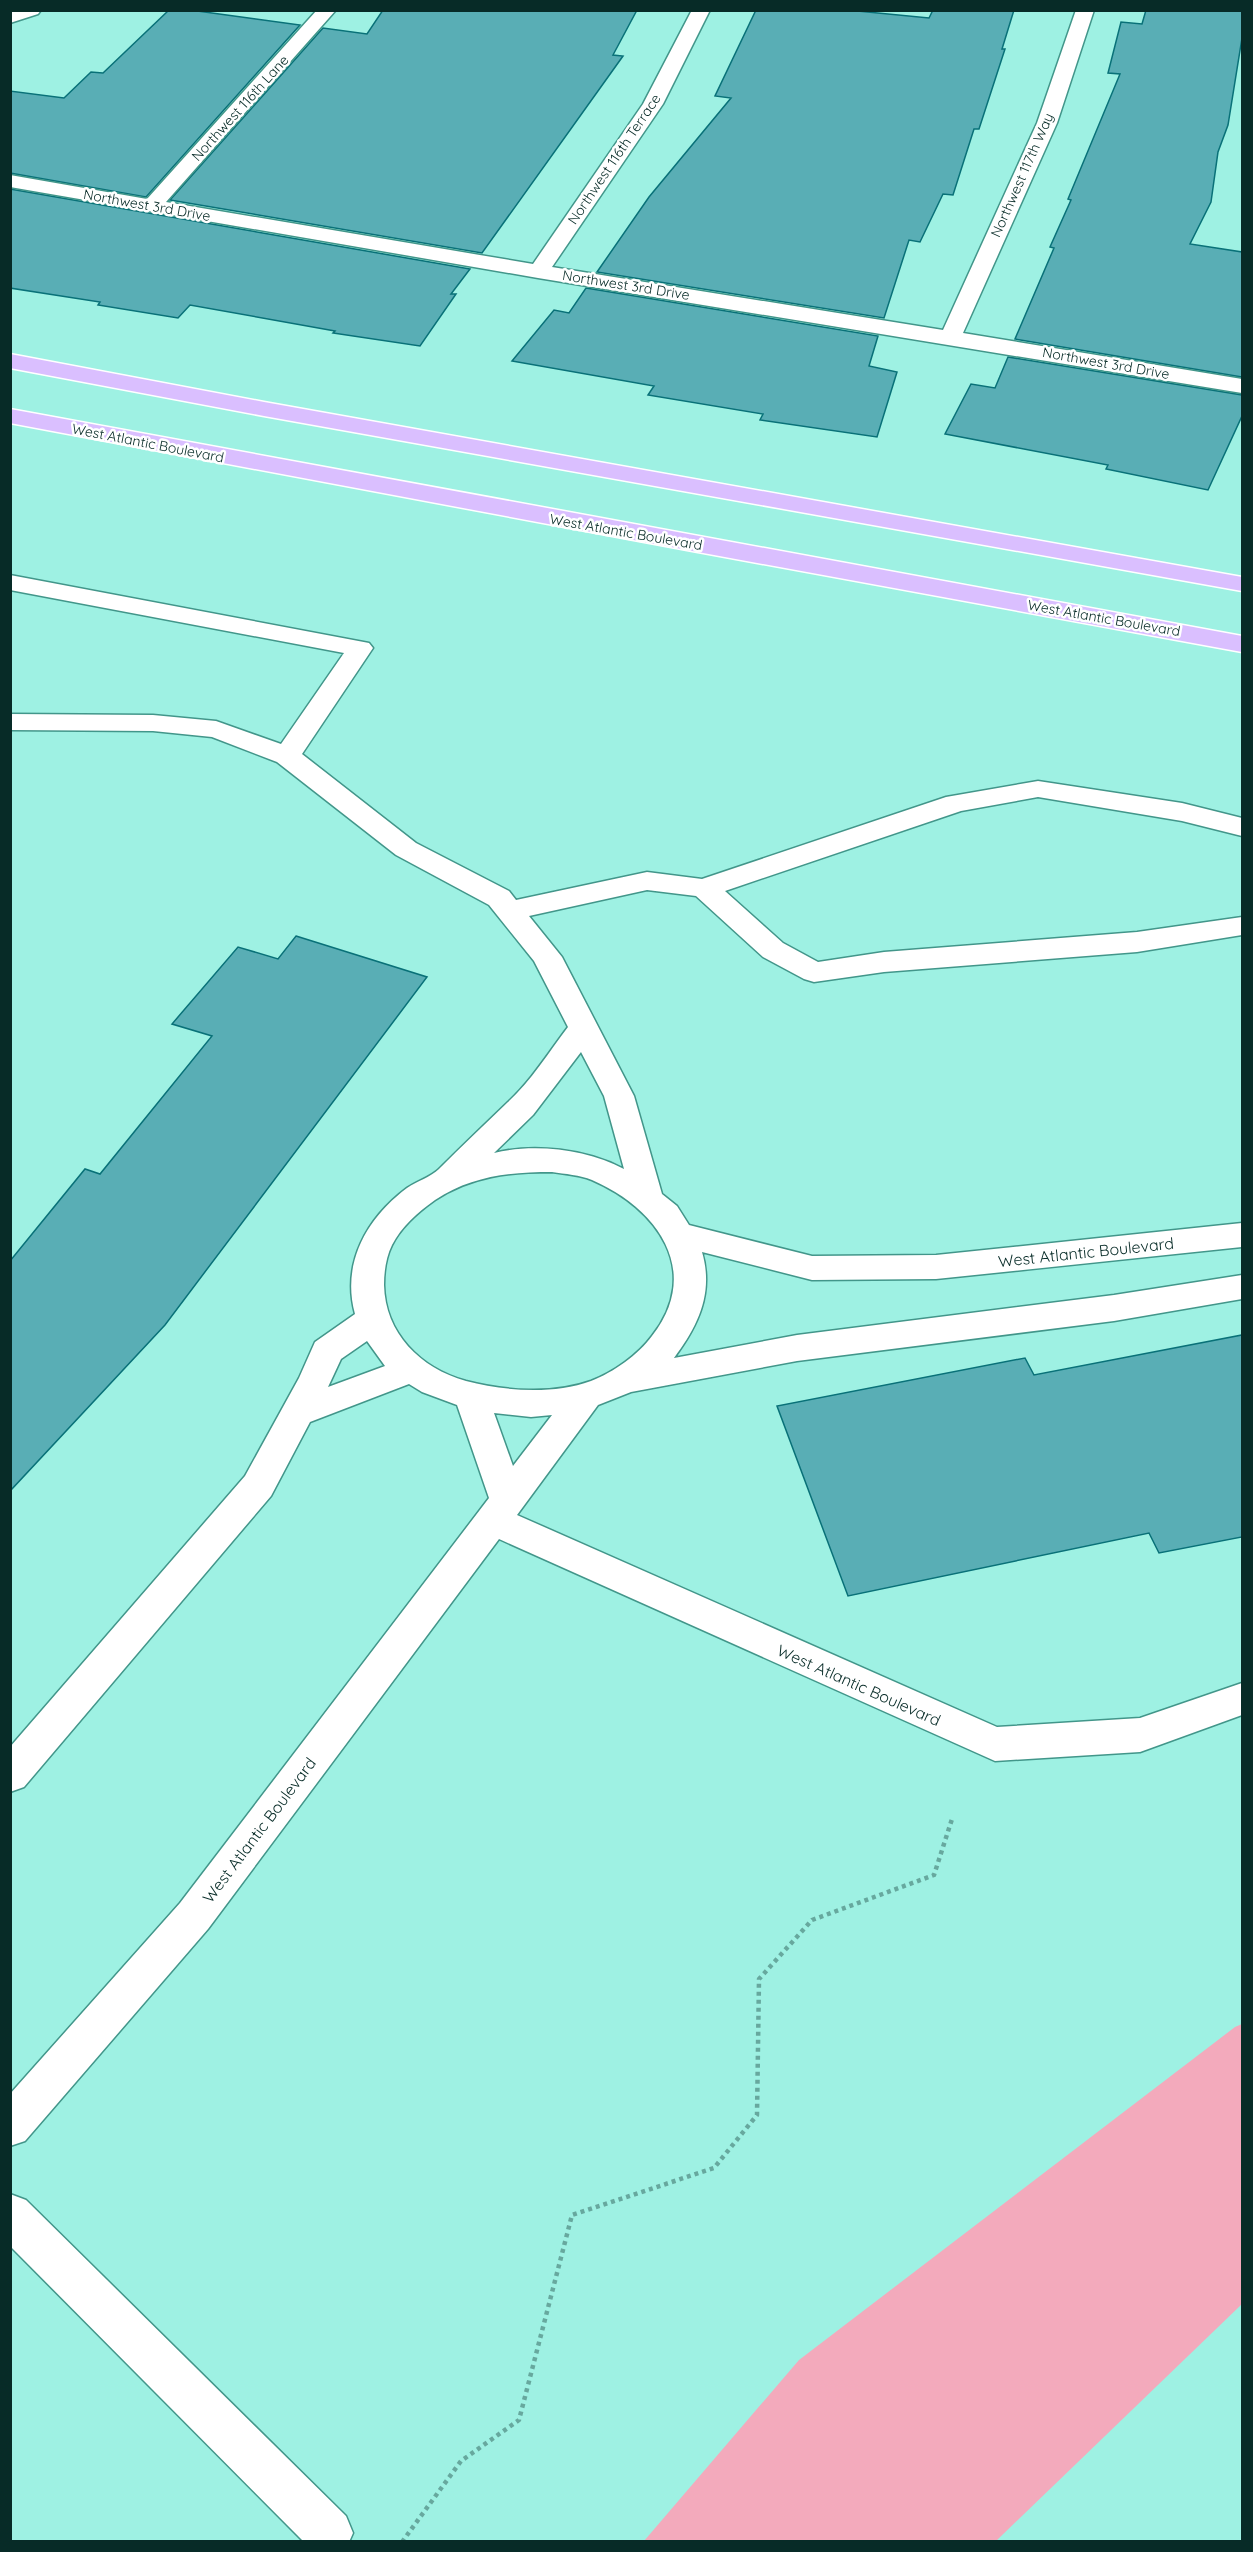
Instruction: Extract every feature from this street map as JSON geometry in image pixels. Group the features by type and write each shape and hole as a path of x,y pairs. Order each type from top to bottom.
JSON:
{"main road":[{"path":"10,361 287,413 1242,584"},
{"name":"West Atlantic Boulevard","path":"10,416 1242,644"}],"street":[{"path":"10,18 32,10"},
{"name":"Northwest 116th Lane","path":"152,206 327,10"},
{"name":"Northwest 116th Terrace","path":"538,272 653,104 701,10"},
{"name":"Northwest 117th Way","path":"951,336 1047,123 1085,10"},
{"name":"Northwest 3rd Drive","path":"10,181 538,272 951,336 1242,386"},
{"path":"10,582 360,648 287,756"},
{"path":"10,722 153,723 216,729 287,756 406,849 499,898 548,957 619,1096 647,1196"},
{"path":"510,911 648,881 704,888 956,803 1038,789 1182,812 1242,828"},
{"path":"704,888 773,950 814,972 884,962 1137,942 1242,926"},
{"path":"583,1029 522,1107 449,1177 406,1203 378,1238 365,1279 372,1320 394,1355 432,1383 480,1400 533,1405 586,1396 625,1380 797,1348 1114,1308 1242,1287"},
{"path":"449,1177 498,1163 552,1161 604,1172 647,1196 667,1214 681,1235 691,1265 690,1297 679,1328 657,1356 625,1380"},
{"name":"West Atlantic Boulevard","path":"681,1235 812,1268 936,1267 1242,1235"},
{"path":"10,1775 258,1486 316,1378 327,1351 372,1320"},
{"path":"296,1413 413,1369"},
{"path":"471,1396 500,1510"},
{"name":"West Atlantic Boulevard","path":"10,2126 194,1916 586,1396"},
{"name":"West Atlantic Boulevard","path":"500,1510 995,1744 1140,1735 1242,1699"},
{"path":"10,2215 329,2533"}],"path":[{"path":"402,2541 461,2461 519,2420 572,2215 714,2168 757,2115 759,1979 812,1920 934,1875 952,1819"}],"shaded area":[{"path":"1242,2024 1242,2304 996,2541 644,2541 799,2360 1235,2027"}],"building":[{"path":"169,10 190,10 300,25 146,197 10,173 10,91 64,98 91,72 103,73"},
{"path":"383,10 637,10 613,55 623,56 482,253 170,200 323,28 367,34"},
{"path":"756,10 847,10 929,18 933,10 1014,10 1002,49 1005,49 979,129 974,129 953,195 943,194 920,242 909,240 884,318 597,272 649,197 731,98 715,96"},
{"path":"1146,10 1242,10 1242,38 1228,125 1218,152 1211,202 1190,244 1242,252 1242,377 1015,339 1054,248 1050,247 1071,200 1068,199 1120,74 1108,73 1121,22 1142,24"},
{"path":"10,189 470,269 451,294 456,294 420,346 333,333 335,331 190,305 178,318 98,305 100,302 10,288"},
{"path":"586,288 878,336 869,366 897,372 877,437 760,420 763,414 648,395 654,386 512,361 554,310 569,313"},
{"path":"1008,357 1242,395 1242,416 1208,490 1106,469 1108,465 945,434 971,384 995,388"},
{"path":"296,936 427,977 165,1325 10,1491 10,1261 85,1169 100,1174 212,1036 172,1024 238,947 278,959"},
{"path":"1242,1335 1242,1537 1159,1553 1149,1533 848,1596 777,1406 1025,1358 1034,1375"}]}
